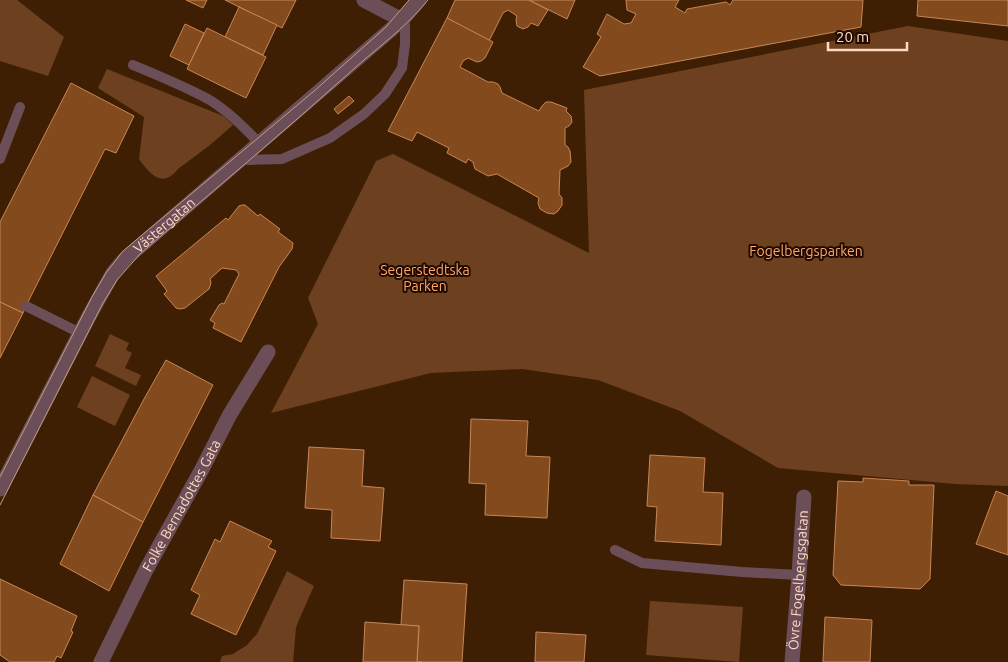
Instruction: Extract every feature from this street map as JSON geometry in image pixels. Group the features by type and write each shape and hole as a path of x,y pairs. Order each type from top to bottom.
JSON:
{"street":[{"path":"364,0 402,20"},
{"name":"Västergatan","path":"0,489 113,273 125,259 402,20 419,0"},
{"name":"Folke Bernadottes Gata","path":"105,661 146,570 229,416 268,352"},
{"name":"Övre Fogelbergsgatan","path":"792,662 804,497"}],"lane":[{"path":"241,159 282,159 330,138 364,114 385,94 402,68 406,25 402,20"},
{"path":"133,65 210,100 242,125 259,143"},
{"path":"0,158 20,107"},
{"path":"26,306 80,333"},
{"path":"615,550 642,563 799,575"}],"green space":[{"path":"0,0 17,0 64,37 48,76 0,61"},
{"name":"Fogelbergsparken","path":"908,26 1008,41 1008,486 955,484 778,468 680,411 598,380 522,369 431,373 271,413 318,324 308,298 376,161 393,154 589,253 584,90"},
{"path":"107,69 223,116 233,125 172,175 162,179 157,177 147,170 139,159 144,117 98,88"},
{"path":"110,334 129,343 126,350 132,353 125,368 141,375 136,386 95,366"},
{"path":"92,376 130,395 115,426 77,407"},
{"path":"287,571 314,586 296,628 293,662 220,662 222,656 233,654 247,645 257,634"},
{"path":"650,601 743,607 739,662 646,655"}],"building":[{"path":"186,0 207,0 203,8"},
{"path":"225,0 296,0 282,28"},
{"path":"455,0 529,0 548,10 538,26 531,23 523,29 517,26 517,16 508,10 503,13 489,41 447,18"},
{"path":"529,0 575,0 567,19"},
{"path":"626,0 679,0 675,7 685,13 687,9 726,2 730,5 733,0 863,0 861,27 600,76 583,67 601,37 597,34 607,14 624,24 631,23 636,14 627,10"},
{"path":"918,0 1008,0 1008,26 917,16"},
{"path":"239,7 277,25 263,55 225,37"},
{"path":"447,18 493,42 485,58 477,62 468,58 463,61 460,67 488,82 498,84 502,93 539,111 546,102 567,108 566,111 571,116 572,122 565,128 565,145 570,151 571,162 560,170 559,194 562,198 562,205 554,214 540,209 539,198 497,174 488,176 475,169 473,162 468,159 466,163 447,153 449,148 417,132 412,141 388,131"},
{"path":"185,24 204,33 189,65 170,56"},
{"path":"207,28 266,57 246,98 187,69"},
{"path":"71,83 134,116 116,153 105,149 23,313 0,302 0,222"},
{"path":"349,96 354,101 338,114 334,109"},
{"path":"245,205 258,216 260,214 280,229 278,232 293,243 292,249 279,267 241,342 213,328 215,323 210,320 219,305 224,304 239,274 236,270 222,268 210,279 209,289 185,308 180,309 176,308 164,294 167,291 156,276 226,218 228,220 239,206"},
{"path":"0,302 23,313 0,358"},
{"path":"166,360 213,385 143,522 93,495"},
{"path":"471,419 528,421 526,456 550,457 547,518 485,515 486,484 469,483"},
{"path":"309,447 364,450 362,486 384,488 380,541 331,538 332,510 305,508"},
{"path":"650,455 705,458 703,492 723,493 721,545 655,541 657,507 647,506"},
{"path":"863,478 909,481 909,485 934,485 930,579 920,589 841,585 833,575 838,481 863,482"},
{"path":"996,491 1008,496 1008,555 976,544"},
{"path":"93,495 143,522 109,591 60,564"},
{"path":"230,521 272,541 268,547 276,551 236,635 191,614 200,595 191,590 215,539 220,542"},
{"path":"0,579 77,616 71,631 73,632 61,658 57,656 54,662 10,662 0,655"},
{"path":"404,580 467,584 462,662 417,662 419,626 401,625"},
{"path":"825,617 872,620 870,662 823,662"},
{"path":"365,622 419,626 417,662 363,662"},
{"path":"536,632 586,635 584,662 535,662"}],"tram line":[{"path":"0,477 92,297 106,273 123,251 313,92 386,27 409,0"},
{"path":"0,505 103,303 117,280 140,254 399,30 428,0"}],"park label":[{"name":"Segerstedtska Parken","path":"425,278"}]}
